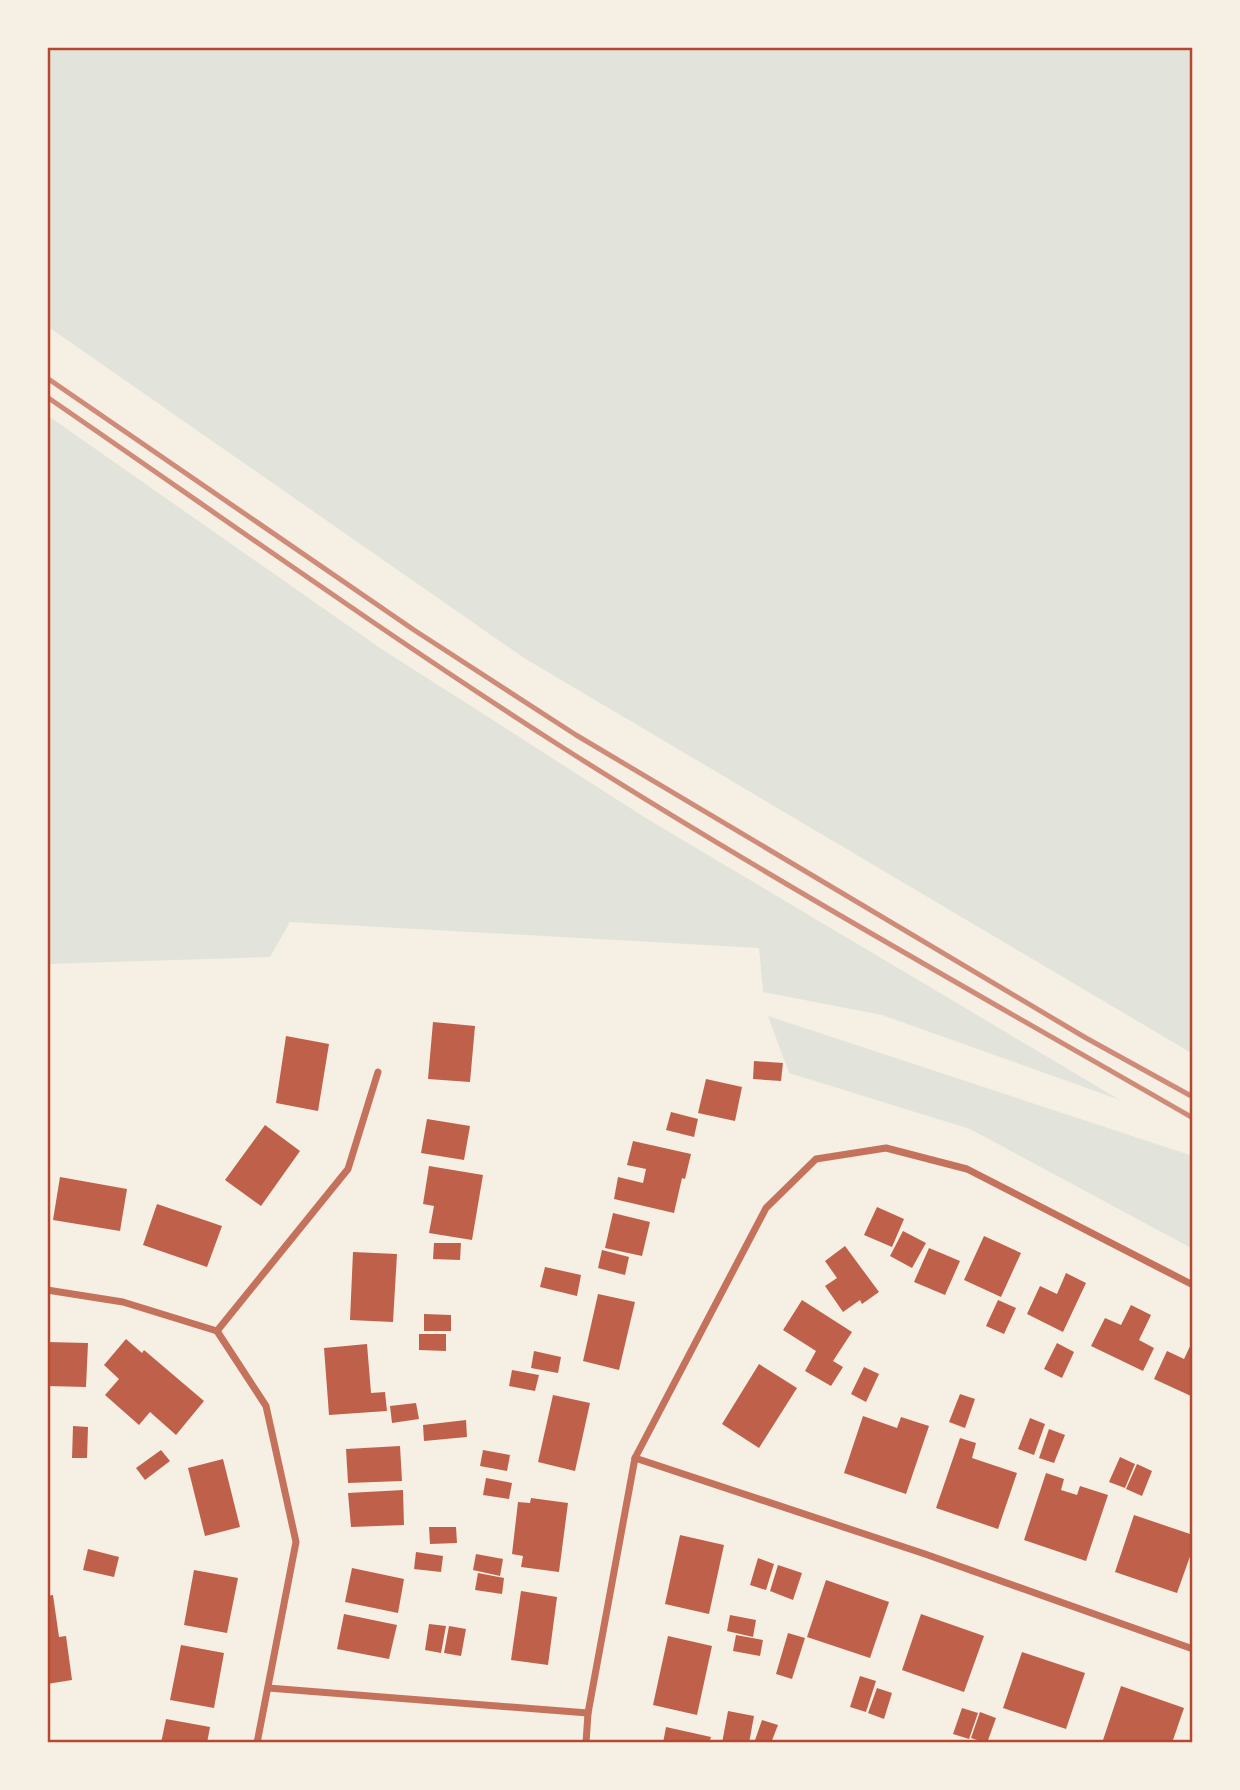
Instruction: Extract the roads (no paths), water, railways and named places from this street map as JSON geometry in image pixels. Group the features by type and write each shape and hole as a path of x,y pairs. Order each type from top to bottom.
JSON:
{"street":[{"path":"217,1331 348,1170 378,1072"},
{"path":"586,1743 588,1713 635,1458 766,1208 816,1159 886,1148 967,1169 1193,1286"},
{"path":"47,1290 123,1302 217,1331 266,1406 296,1542 257,1743"},
{"path":"635,1458 1193,1648"},
{"path":"268,1688 588,1713"}],"railway":[{"path":"47,378 414,630 576,735 1086,1038 1193,1097"},
{"path":"47,397 369,620 565,749 798,891 1193,1118"}]}
